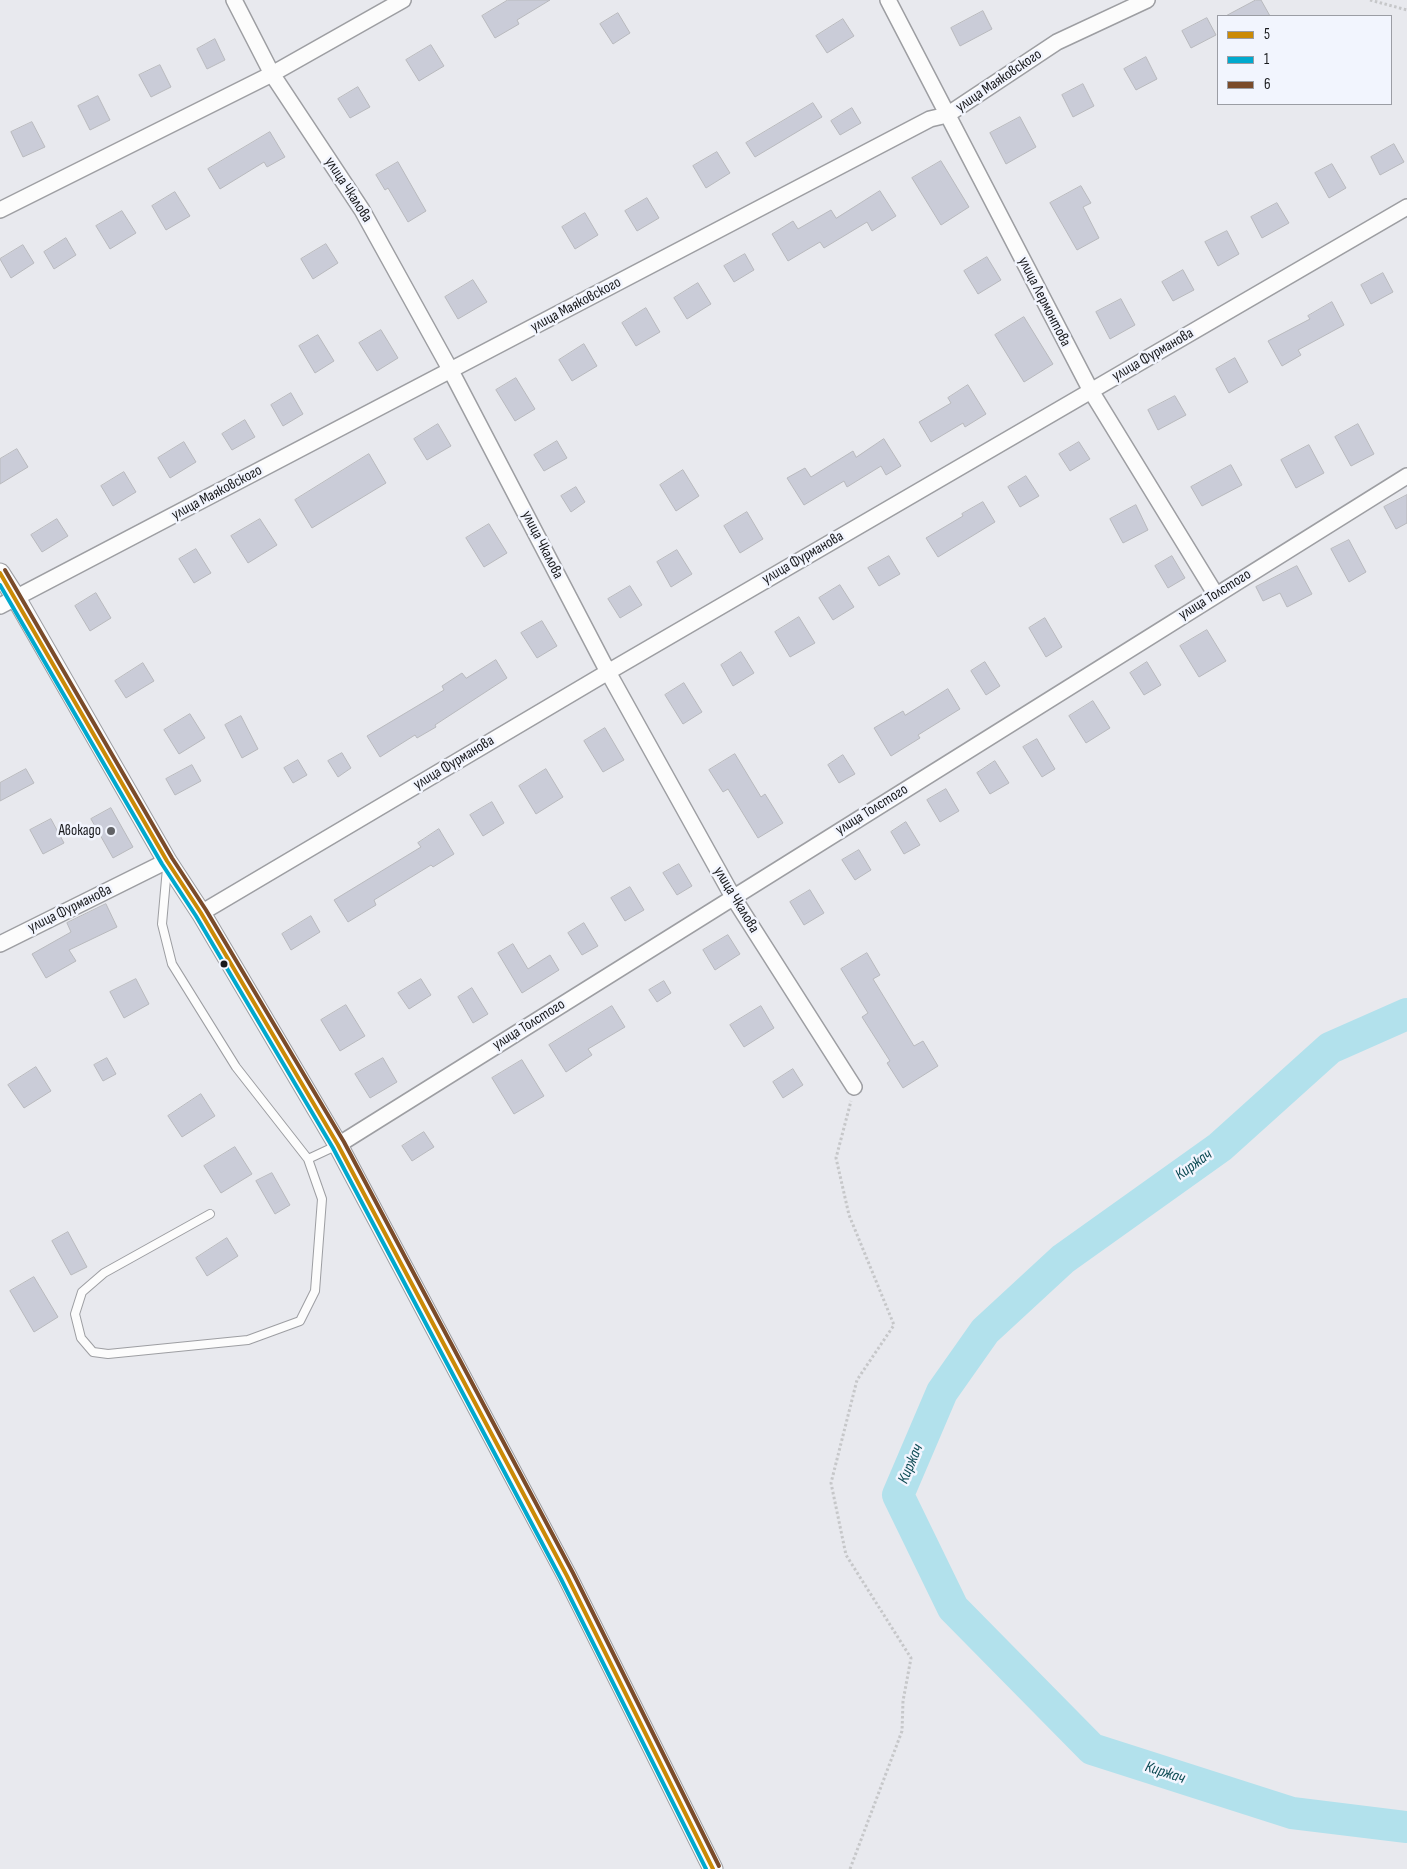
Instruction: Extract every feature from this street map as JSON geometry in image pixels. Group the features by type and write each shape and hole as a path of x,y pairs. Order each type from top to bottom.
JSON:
{"street":[{"name":"улица Чкалова","path":"234,0 272,74 362,210 451,371 608,672 733,897 854,1087"},
{"path":"0,210 272,74 402,0"},
{"name":"улица Лермонтова","path":"888,0 1091,391 1216,595"},
{"name":"улица Маяковского","path":"8,602 930,119 948,115 1057,42 1148,0"},
{"name":"улица Фурманова","path":"201,913 608,672 1407,207"},
{"name":"улица Толстого","path":"338,1145 1407,476"},
{"path":"0,573 8,602 201,913 338,1145 567,1576 713,1869"},
{"name":"улица Фурманова","path":"0,944 168,861"}],"lane":[{"path":"168,861 162,924 172,964 236,1067 308,1159 322,1199 315,1290 300,1321 248,1340 108,1354 93,1352 81,1338 75,1314 82,1292 104,1273 210,1214"},
{"path":"308,1159 338,1145"}],"path":[{"path":"1370,0 1407,10"},
{"path":"850,1869 902,1731 904,1701 911,1658 846,1555 831,1483 856,1380 894,1324 849,1215 836,1158 854,1087"}],"building":[{"path":"508,0 550,0 517,20 519,24 495,38 482,16"},
{"path":"1256,0 1261,0 1269,15 1228,15"},
{"path":"983,11 992,29 960,46 951,28"},
{"path":"618,13 630,33 613,44 600,24"},
{"path":"1207,18 1216,35 1191,48 1182,31"},
{"path":"843,19 854,36 827,53 816,36"},
{"path":"215,39 225,60 207,69 197,49"},
{"path":"431,45 444,66 419,81 406,60"},
{"path":"1146,57 1157,79 1136,90 1124,69"},
{"path":"160,65 171,87 151,97 139,75"},
{"path":"1083,84 1094,106 1073,117 1062,95"},
{"path":"358,87 370,107 350,118 338,99"},
{"path":"98,96 110,120 90,130 78,106"},
{"path":"813,103 822,117 755,157 746,143"},
{"path":"852,108 861,123 840,135 831,121"},
{"path":"1020,117 1036,147 1006,164 990,133"},
{"path":"32,122 45,147 23,157 11,132"},
{"path":"270,132 285,157 267,167 264,162 220,189 208,169"},
{"path":"1394,144 1404,162 1380,175 1371,157"},
{"path":"717,152 730,173 706,188 693,166"},
{"path":"941,161 969,207 941,225 912,178"},
{"path":"398,162 426,211 408,222 388,188 385,190 376,175"},
{"path":"1332,164 1346,188 1329,198 1315,173"},
{"path":"1081,186 1091,203 1083,207 1099,238 1077,250 1050,203"},
{"path":"880,191 896,216 872,231 867,222 824,248 820,242 788,261 772,234 793,221 798,229 831,210 836,218"},
{"path":"175,192 190,216 166,230 152,206"},
{"path":"647,198 659,218 637,231 625,211"},
{"path":"1277,203 1289,223 1262,238 1251,217"},
{"path":"122,211 136,233 110,249 96,226"},
{"path":"585,213 598,235 575,249 562,227"},
{"path":"1227,231 1239,254 1218,266 1205,242"},
{"path":"66,238 76,255 54,269 44,252"},
{"path":"326,244 338,263 313,279 301,259"},
{"path":"23,245 34,263 11,278 0,259"},
{"path":"745,254 754,270 734,282 724,266"},
{"path":"987,257 1001,280 978,294 964,271"},
{"path":"1183,270 1194,290 1173,301 1162,282"},
{"path":"1383,273 1393,292 1371,304 1361,285"},
{"path":"473,280 487,302 458,319 445,297"},
{"path":"698,283 711,304 687,319 674,298"},
{"path":"1121,299 1135,325 1110,339 1096,312"},
{"path":"1332,302 1344,325 1298,350 1301,355 1282,366 1268,341 1310,319 1308,316"},
{"path":"646,308 660,332 636,346 622,323"},
{"path":"1024,317 1053,364 1024,382 995,335"},
{"path":"381,330 398,358 377,371 359,343"},
{"path":"318,335 334,361 315,373 299,346"},
{"path":"584,344 597,366 572,381 559,360"},
{"path":"1235,358 1248,382 1229,393 1216,369"},
{"path":"516,378 535,409 515,421 496,390"},
{"path":"968,385 986,414 965,427 963,423 931,442 919,422 951,403 948,398"},
{"path":"291,393 303,414 283,426 271,405"},
{"path":"1175,396 1186,415 1158,430 1148,410"},
{"path":"245,420 255,437 232,450 222,434"},
{"path":"438,424 451,446 427,460 414,439"},
{"path":"1358,424 1374,454 1351,466 1335,437"},
{"path":"884,439 901,466 886,475 881,466 847,487 844,481 804,505 787,478 805,468 811,477 853,451 856,457"},
{"path":"557,441 567,458 544,471 534,455"},
{"path":"184,442 196,462 170,478 158,458"},
{"path":"1079,442 1090,459 1070,471 1059,454"},
{"path":"1309,445 1324,473 1296,488 1281,460"},
{"path":"17,449 28,467 0,484 0,459"},
{"path":"369,454 386,483 312,528 295,500"},
{"path":"1231,465 1242,485 1202,506 1191,487"},
{"path":"683,470 699,496 676,511 660,485"},
{"path":"124,472 136,492 113,506 101,486"},
{"path":"1026,476 1039,496 1020,507 1008,487"},
{"path":"576,487 585,502 571,512 561,496"},
{"path":"1407,495 1407,523 1396,529 1384,507"},
{"path":"983,502 995,522 938,557 926,538"},
{"path":"1136,505 1148,530 1123,543 1110,519"},
{"path":"747,512 763,539 740,553 724,526"},
{"path":"57,519 68,536 42,552 31,535"},
{"path":"260,519 277,545 248,563 231,536"},
{"path":"489,524 507,553 484,567 466,538"},
{"path":"1349,540 1366,572 1349,582 1331,549"},
{"path":"196,549 211,573 194,583 179,559"},
{"path":"677,550 692,574 671,587 657,562"},
{"path":"889,556 900,574 879,586 868,568"},
{"path":"1172,556 1185,578 1168,588 1155,566"},
{"path":"1297,566 1312,594 1287,607 1280,593 1263,601 1256,587"},
{"path":"840,585 854,607 833,620 819,598"},
{"path":"630,586 642,605 620,618 608,599"},
{"path":"96,593 111,618 90,631 75,606"},
{"path":"799,617 815,643 790,657 775,632"},
{"path":"1045,618 1062,647 1046,657 1029,628"},
{"path":"542,621 557,646 537,658 521,633"},
{"path":"1207,630 1226,661 1199,677 1180,646"},
{"path":"741,652 754,673 733,686 721,665"},
{"path":"496,660 507,678 435,725 436,727 417,738 415,735 380,757 367,736 444,690 442,686 462,673 466,678"},
{"path":"985,662 1000,686 986,695 971,671"},
{"path":"1147,662 1161,685 1144,695 1130,673"},
{"path":"143,663 154,681 126,698 115,681"},
{"path":"684,683 702,712 683,724 665,695"},
{"path":"948,689 960,709 918,735 920,738 891,756 874,728 903,711 905,715"},
{"path":"1093,701 1110,728 1086,743 1069,716"},
{"path":"190,714 205,738 179,754 164,730"},
{"path":"241,716 258,749 242,758 225,725"},
{"path":"605,728 624,760 603,772 584,741"},
{"path":"1037,739 1055,769 1042,777 1023,747"},
{"path":"342,753 351,768 338,777 328,761"},
{"path":"735,754 761,797 765,794 783,823 758,838 728,789 723,792 709,770"},
{"path":"843,755 855,774 839,783 828,765"},
{"path":"298,760 307,775 293,783 284,768"},
{"path":"995,761 1009,783 990,794 977,773"},
{"path":"192,765 201,781 175,795 166,779"},
{"path":"26,769 34,783 0,801 0,783"},
{"path":"546,769 563,797 536,814 519,786"},
{"path":"946,789 959,811 940,822 927,800"},
{"path":"492,802 504,823 483,836 470,815"},
{"path":"111,808 133,847 113,858 91,819"},
{"path":"51,819 64,843 43,854 30,830"},
{"path":"906,822 920,845 904,854 891,832"},
{"path":"439,829 454,854 433,867 431,865 374,900 376,905 348,922 334,900 421,847 418,843"},
{"path":"859,850 871,870 855,880 842,860"},
{"path":"679,864 692,886 677,895 663,873"},
{"path":"630,887 644,910 625,921 611,898"},
{"path":"810,890 824,913 804,925 790,902"},
{"path":"106,904 117,927 69,950 76,961 46,978 32,954 71,932 67,923"},
{"path":"311,916 320,932 291,950 282,934"},
{"path":"584,923 598,946 582,955 568,933"},
{"path":"728,935 740,954 715,970 703,950"},
{"path":"513,944 528,969 550,955 559,970 522,993 498,953"},
{"path":"867,953 880,975 873,979 914,1046 923,1041 938,1066 903,1088 887,1063 890,1061 862,1017 868,1013 841,969"},
{"path":"136,979 149,1004 124,1018 110,992"},
{"path":"421,979 431,995 409,1009 398,993"},
{"path":"664,981 671,993 657,1002 649,990"},
{"path":"472,988 488,1014 473,1023 458,997"},
{"path":"346,1005 365,1036 340,1051 321,1020"},
{"path":"612,1006 625,1027 588,1049 592,1055 566,1072 549,1045"},
{"path":"761,1006 774,1028 744,1047 730,1025"},
{"path":"107,1058 116,1074 103,1081 94,1065"},
{"path":"383,1058 397,1082 370,1098 355,1074"},
{"path":"522,1060 544,1096 514,1114 492,1078"},
{"path":"36,1067 51,1091 24,1108 8,1085"},
{"path":"793,1069 803,1085 783,1098 773,1082"},
{"path":"201,1094 215,1116 182,1137 168,1116"},
{"path":"424,1132 434,1147 412,1161 402,1146"},
{"path":"235,1147 252,1174 221,1193 204,1166"},
{"path":"272,1173 290,1205 275,1214 256,1181"},
{"path":"68,1232 87,1267 71,1275 52,1241"},
{"path":"227,1238 238,1256 207,1276 196,1258"},
{"path":"34,1277 58,1317 34,1332 10,1291"}],"waterway":[{"name":"Киржач","path":"1407,1014 1330,1048 1220,1147 1063,1259 985,1331 942,1392 898,1495 953,1608 1092,1749 1292,1813 1407,1827"}],"transit line":[{"name":"6","path":"5,570 172,858 206,910 344,1142 573,1573 719,1866"},
{"name":"5","path":"0,573 167,861 201,913 338,1145 567,1576 713,1869"},
{"name":"1","path":"0,585 162,864 196,916 333,1148 561,1579 706,1869"}],"place":[{"name":"Авокадо","path":"111,831"}]}
